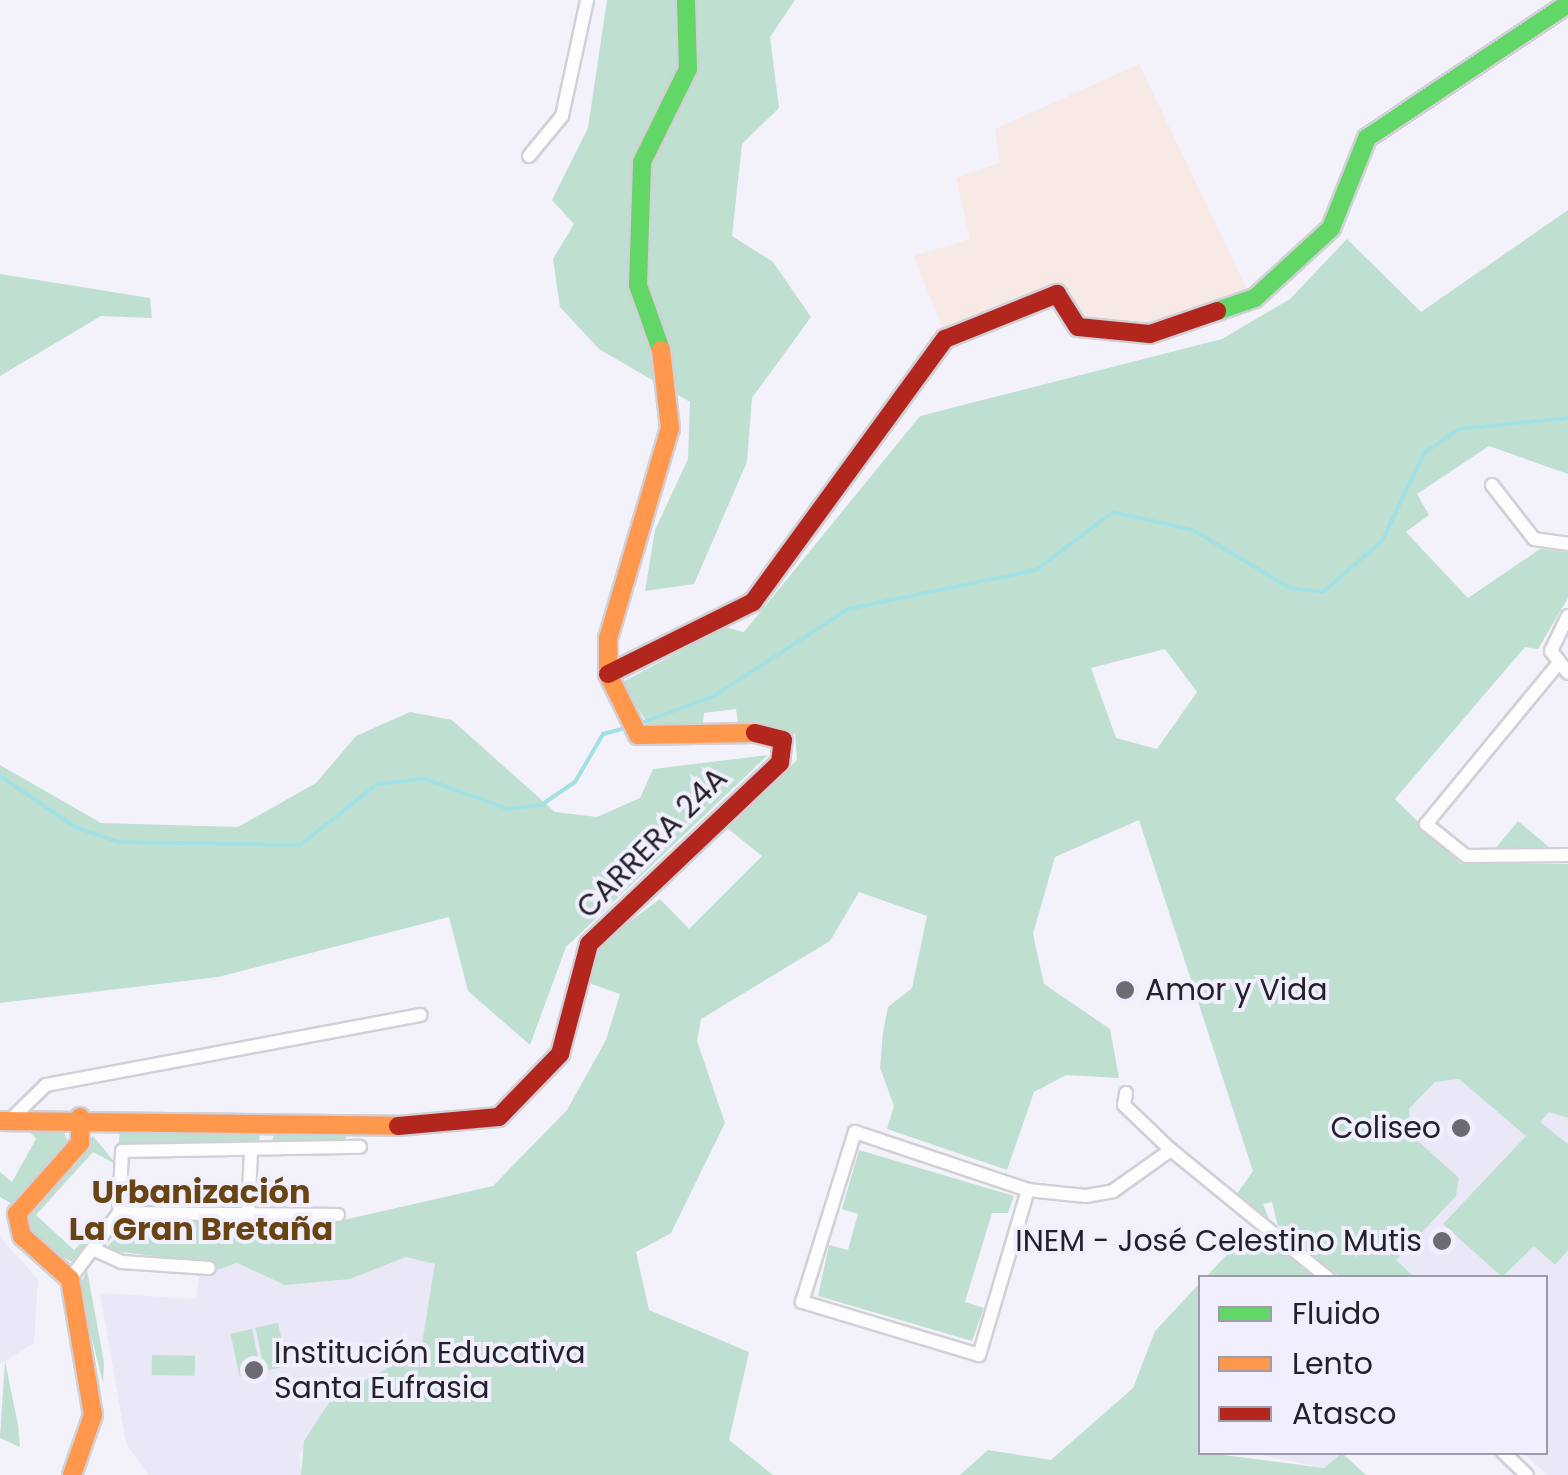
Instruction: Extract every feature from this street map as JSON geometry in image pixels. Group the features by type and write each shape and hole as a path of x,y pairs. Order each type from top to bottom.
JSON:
{"street":[{"path":"529,156 562,116 587,0"},
{"path":"686,0 688,69 642,162 638,285 668,369 670,428 608,639 608,674 754,602 945,339 1040,296 1070,301 1078,327 1150,334 1255,298 1331,228 1367,138 1568,4"},
{"path":"1492,485 1534,540 1568,544"},
{"path":"1568,616 1552,642 1563,668 1426,824 1466,856 1568,855"},
{"name":"CARRERA 24A","path":"5,1120 265,1119 452,1125 499,1117 527,1098 567,1039 590,944 786,750 772,732 638,735 615,696 608,674"},
{"name":"CARRERA 24A","path":"5,1120 46,1085 421,1016"},
{"path":"1126,1093 1124,1105 1171,1150 1324,1275"},
{"path":"73,1474 93,1415 70,1278 22,1236 17,1214 80,1143 80,1117"},
{"path":"248,1213 265,1119"},
{"path":"1028,1190 978,1355 802,1302 854,1132 1028,1190 1113,1191 1171,1150"},
{"path":"70,1278 95,1250 118,1213 122,1151 258,1153 360,1147"},
{"path":"118,1213 338,1215"},
{"path":"95,1250 122,1262 210,1268"},
{"path":"1506,1455 1527,1475"}],"shaded area":[{"path":"1139,64 1249,293 1159,324 1104,329 1056,290 943,331 914,256 970,239 956,178 1000,163 995,129"},
{"name":"INEM - José Celestino Mutis","path":"1459,1079 1513,1124 1549,1112 1568,1118 1568,1475 1548,1475 1525,1455 1548,1455 1548,1275 1353,1275 1273,1202 1263,1204 1241,1135 1409,1109 1435,1082"},
{"path":"0,1237 38,1279 34,1343 0,1364"},
{"name":"Institución Educativa Santa Eufrasia","path":"406,1257 436,1264 421,1350 332,1398 300,1454 301,1475 148,1475 126,1443 100,1293 196,1299 200,1272 237,1263 286,1285"},
{"path":"1261,1455 1340,1455 1325,1468"}],"green space":[{"path":"607,0 795,0 770,37 779,108 742,144 732,236 773,262 811,317 752,398 747,462 694,584 645,591 655,530 688,459 690,402 599,349 560,307 553,259 574,224 552,200 588,128"},
{"path":"1568,210 1568,474 1489,446 1417,494 1429,515 1406,532 1468,598 1540,549 1568,552 1568,598 1538,649 1525,647 1395,799 1461,864 1568,864 1568,1118 1549,1112 1540,1122 1568,1144 1568,1250 1555,1265 1534,1246 1500,1275 1443,1224 1526,1136 1459,1079 1435,1082 1409,1109 1410,1134 1459,1178 1456,1196 1396,1260 1412,1275 1338,1275 1278,1227 1272,1202 1263,1204 1271,1224 1234,1198 1253,1171 1139,820 1055,857 1033,934 1044,984 1110,1029 1119,1078 1066,1075 1034,1092 1007,1170 887,1129 894,1106 880,1068 883,1032 888,1007 912,988 927,916 859,892 830,941 701,1019 697,1041 725,1123 671,1233 636,1252 649,1310 749,1352 729,1440 773,1475 301,1475 304,1441 332,1398 421,1350 435,1264 406,1257 350,1279 285,1285 237,1263 214,1271 214,1263 104,1250 136,1216 339,1221 493,1186 567,1110 606,1040 620,994 586,982 603,942 660,899 689,929 762,856 727,828 797,760 795,734 739,730 736,709 704,713 702,734 653,731 621,683 725,627 744,632 920,416 1222,339 1290,299 1347,239 1421,312","holes":["1165,649 1197,692 1157,749 1116,738 1091,668"]},
{"path":"0,274 150,298 152,318 101,316 0,376"},
{"path":"410,712 452,720 555,812 597,817 640,798 653,769 768,755 566,947 530,1045 468,991 449,917 218,977 0,1003 0,765 101,823 238,827 316,783 356,736"},
{"path":"1518,821 1550,848 1494,850"},
{"path":"121,1124 260,1131 259,1144 118,1147"},
{"path":"277,1126 347,1127 345,1144 270,1147"},
{"path":"63,1129 67,1140 42,1172 12,1204 0,1197 0,1172 12,1182 36,1139 29,1131"},
{"path":"93,1136 117,1165 93,1152 36,1215 74,1250 92,1231 98,1236 71,1262 28,1234 26,1215"},
{"path":"859,1150 1014,1196 1008,1213 992,1213 965,1302 984,1308 972,1341 818,1296 829,1245 848,1250 858,1214 842,1209"},
{"path":"1247,1233 1287,1253 1312,1275 1208,1275"},
{"path":"87,1270 104,1362 103,1383 79,1287"},
{"path":"1198,1285 1198,1455 1324,1468 1344,1455 1366,1475 960,1475 988,1450 1051,1460 1133,1388 1155,1331"},
{"path":"278,1323 287,1366 265,1371 256,1328"},
{"path":"252,1329 261,1372 240,1377 230,1334"},
{"path":"152,1355 195,1356 195,1376 152,1375"},
{"path":"5,1361 18,1425 20,1447 0,1438"}],"waterway":[{"path":"639,724 714,696 848,609 1036,570 1113,512 1193,530 1290,588 1323,592 1382,541 1424,453 1459,429 1568,418"},
{"path":"0,776 75,827 118,842 300,845 377,784 425,779 508,809 541,805 575,782 603,734 629,727"}],"traffic: fast":[{"path":"661,350 638,285 642,162 688,69 686,0"},
{"path":"1217,311 1255,298 1331,228 1367,138 1568,4"}],"traffic: slow":[{"path":"661,350 670,428 608,639 608,674 638,735 755,733"},
{"path":"72,1475 93,1415 70,1279 22,1236 17,1214 80,1143 80,1117"},
{"path":"0,1121 398,1126"}],"traffic: jam":[{"path":"608,674 753,602 945,339 1057,294 1078,327 1150,334 1217,311"},
{"path":"398,1126 499,1117 560,1054 589,944 780,763 783,740 755,733"}],"place":[{"name":"Amor y Vida","path":"1125,990"},
{"name":"Coliseo","path":"1461,1128"},
{"name":"INEM - José Celestino Mutis","path":"1442,1241"},
{"name":"Institución Educativa Santa Eufrasia","path":"254,1370"}],"district":[{"name":"Urbanización La Gran Bretaña","path":"201,1212"}]}
